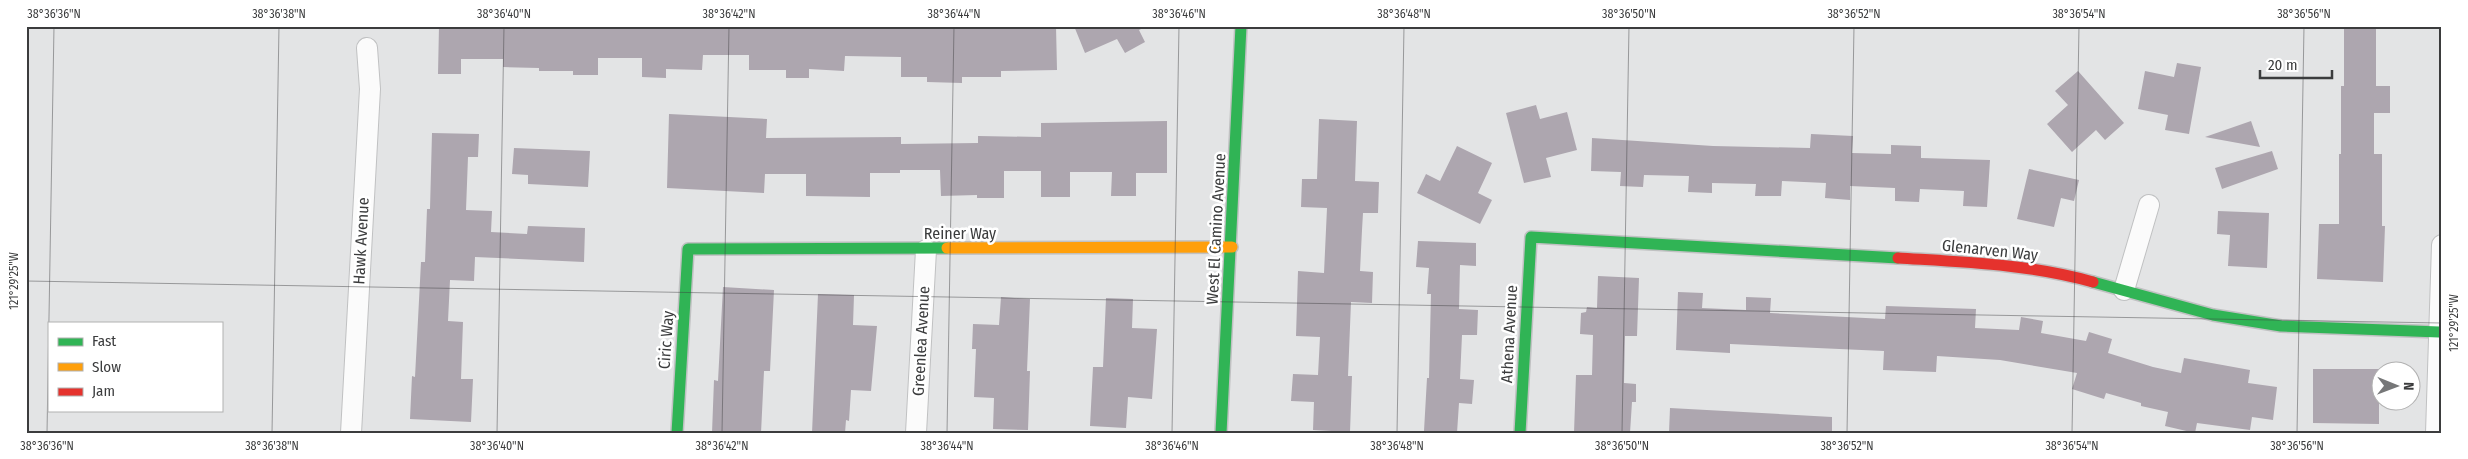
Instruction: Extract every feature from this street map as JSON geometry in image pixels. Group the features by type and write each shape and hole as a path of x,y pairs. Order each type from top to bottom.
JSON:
{"street":[{"name":"West El Camino Avenue","path":"1221,433 1232,247 1241,26"},
{"name":"Hawk Avenue","path":"350,433 370,89 367,48"},
{"path":"2124,290 2149,205"},
{"name":"Glenarven Way","path":"1531,237 1978,263 2040,271 2124,290 2213,315 2281,326 2439,332"},
{"name":"Athena Avenue","path":"1520,433 1531,237"},
{"path":"2436,433 2442,246"},
{"name":"Reiner Way","path":"688,249 926,250 1232,247"},
{"name":"Ciric Way","path":"677,433 688,249"},
{"name":"Greenlea Avenue","path":"916,433 926,250"}],"building":[{"path":"439,26 1056,26 1057,70 1001,71 1001,77 962,77 962,83 927,82 927,77 901,77 901,57 845,56 844,71 809,69 809,78 786,78 786,70 749,70 749,55 703,55 702,70 666,69 666,78 642,77 642,58 598,58 598,75 573,75 573,71 539,71 539,68 503,67 503,59 461,59 461,74 438,74"},
{"path":"1074,26 1147,26 1139,30 1145,42 1125,53 1117,39 1085,53"},
{"path":"2344,26 2376,26 2376,86 2390,86 2390,113 2374,113 2374,154 2382,154 2382,226 2385,226 2383,282 2317,279 2319,224 2339,224 2339,154 2341,154 2341,86 2344,86"},
{"path":"2177,63 2201,67 2189,134 2165,130 2168,115 2138,109 2145,71 2174,77"},
{"path":"2078,71 2124,123 2105,140 2096,130 2072,152 2047,124 2068,105 2055,91"},
{"path":"1536,105 1540,119 1567,112 1577,150 1546,158 1551,177 1524,183 1506,113"},
{"path":"669,114 767,119 766,138 901,137 901,144 978,143 978,136 1041,137 1041,123 1167,121 1167,173 1136,173 1136,196 1111,196 1112,172 1070,172 1070,197 1041,197 1041,171 1004,171 1004,198 977,198 977,195 941,196 940,170 900,170 900,173 870,173 870,197 806,196 806,174 765,174 764,193 667,188"},
{"path":"1319,119 1357,121 1355,181 1379,182 1378,213 1363,213 1362,230 1360,271 1373,272 1372,303 1351,302 1348,376 1352,376 1350,432 1313,430 1314,402 1291,401 1293,374 1318,375 1320,337 1296,336 1298,271 1324,273 1327,208 1301,207 1302,179 1317,179"},
{"path":"2251,121 2260,147 2205,137"},
{"path":"432,133 479,134 478,157 468,157 466,210 492,211 491,232 527,234 528,226 585,228 584,262 475,257 474,281 450,280 448,321 463,322 461,379 473,379 471,422 410,419 412,376 415,377 421,262 425,262 427,209 430,209"},
{"path":"1811,134 1853,136 1852,153 1891,154 1891,145 1921,146 1921,158 1990,160 1987,207 1963,206 1964,191 1920,189 1919,202 1895,201 1895,188 1850,186 1850,200 1825,198 1826,183 1782,181 1781,196 1755,196 1756,184 1712,183 1712,193 1688,192 1689,176 1644,175 1643,187 1620,186 1621,172 1591,171 1592,138 1713,146 1810,148"},
{"path":"1457,146 1492,163 1478,193 1492,200 1480,224 1417,193 1426,174 1440,181"},
{"path":"514,148 590,151 588,187 528,184 528,175 512,174"},
{"path":"2272,151 2278,169 2222,189 2215,168"},
{"path":"2029,169 2079,180 2074,201 2061,198 2054,227 2017,219"},
{"path":"2218,211 2269,213 2267,268 2228,266 2230,235 2217,234"},
{"path":"1418,241 1476,243 1476,266 1460,265 1459,309 1478,310 1477,335 1462,335 1460,379 1474,380 1472,404 1459,403 1457,433 1424,431 1427,378 1429,378 1431,294 1427,294 1429,268 1416,267"},
{"path":"1598,276 1639,278 1637,336 1625,336 1624,383 1636,384 1636,402 1632,402 1630,433 1574,433 1576,375 1592,375 1593,335 1580,334 1581,313 1586,312 1587,307 1597,308"},
{"path":"723,287 774,290 770,371 764,371 761,433 712,433 714,380 718,381"},
{"path":"1678,292 1703,293 1702,308 1746,310 1746,297 1771,298 1770,313 1885,319 1886,306 1976,309 1975,328 2019,330 2021,317 2043,321 2041,333 2086,341 2089,332 2112,339 2108,353 2153,367 2181,373 2184,358 2250,370 2248,383 2277,387 2273,420 2252,417 2250,430 2197,423 2195,433 2165,426 2168,412 2141,406 2141,403 2106,393 2104,399 2072,389 2077,373 2000,360 1937,356 1936,372 1883,370 1884,351 1730,344 1730,353 1676,350"},
{"path":"818,294 854,295 853,325 877,326 871,391 851,390 849,421 846,420 845,433 812,433"},
{"path":"1001,297 1030,299 1027,371 1030,371 1028,430 993,429 994,398 974,397 976,349 972,349 973,324 999,325"},
{"path":"1106,298 1133,299 1132,328 1157,329 1152,399 1128,397 1126,428 1090,426 1093,367 1103,367"},
{"path":"2313,369 2370,369 2370,412 2379,412 2379,424 2313,423"},
{"path":"1670,408 1832,417 1832,433 1669,433"}],"traffic: fast":[{"path":"1221,433 1241,26"},
{"path":"1520,433 1531,237 1898,258"},
{"path":"677,433 688,249 947,248"},
{"path":"2093,282 2213,315 2281,326 2439,332"}],"traffic: slow":[{"path":"947,248 1232,247"}],"traffic: jam":[{"path":"1898,258 2021,268 2045,271 2093,282"}]}
